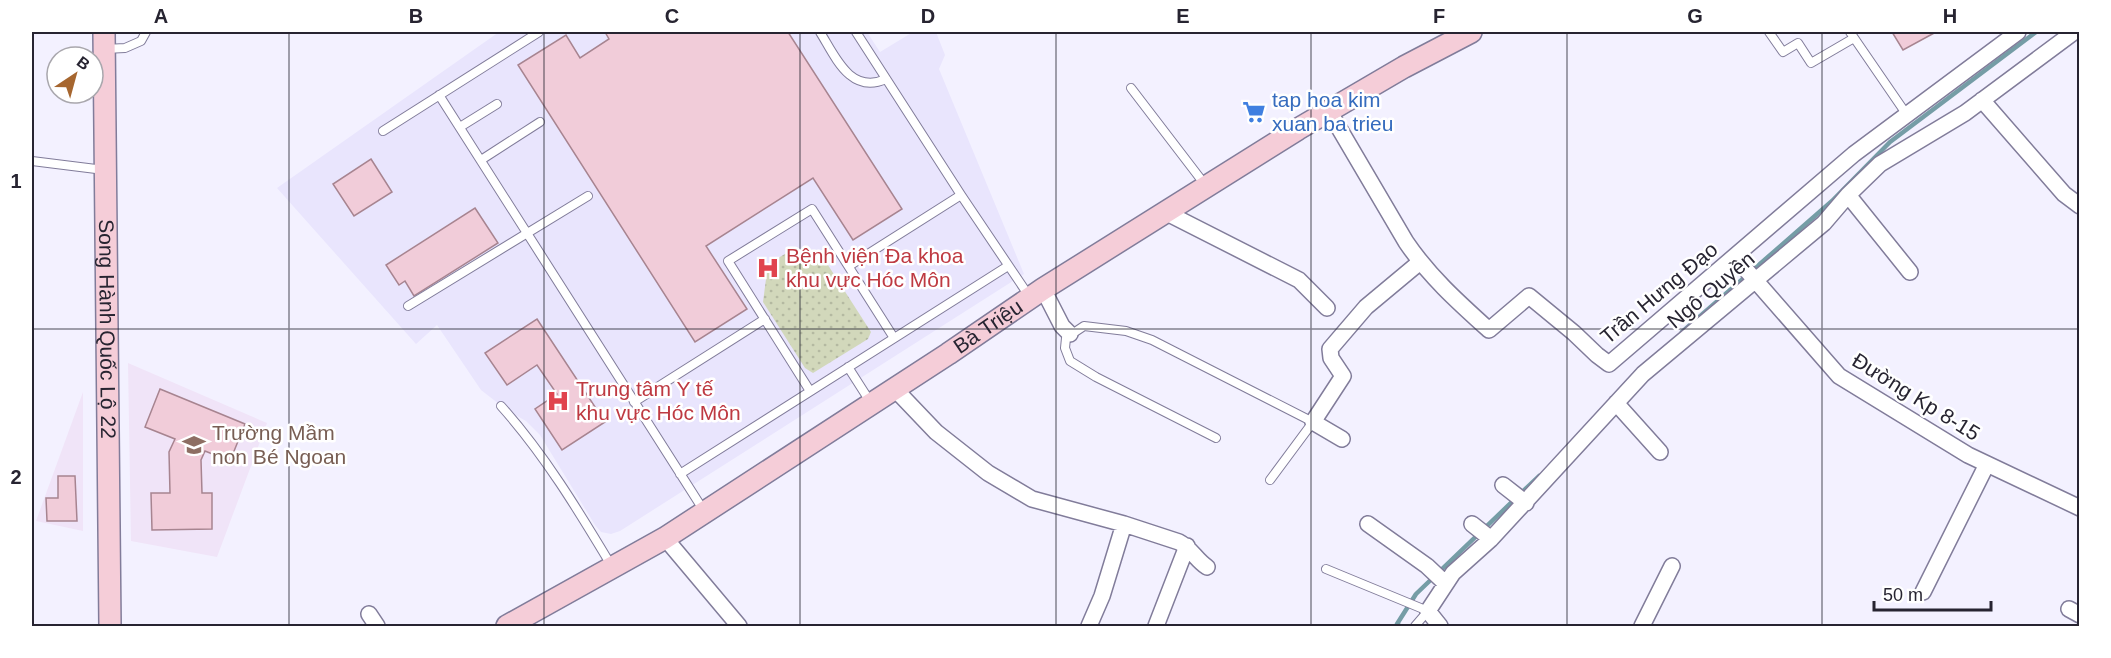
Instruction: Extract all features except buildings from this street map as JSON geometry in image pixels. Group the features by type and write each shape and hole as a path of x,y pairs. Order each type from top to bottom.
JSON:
{"street":[{"name":"Bà Triệu","path":"507,627 665,538 1037,293 1329,111 1469,32"},
{"name":"Trần Hưng Đạo","path":"1329,111 1420,262 1445,291 1489,330 1529,296 1609,363 1854,154 2018,32"},
{"name":"Ngô Quyền","path":"1427,610 1443,581 1490,537 1643,374 1824,223 1848,195 1880,164 1965,113 2074,32"},
{"name":"Song Hành Quốc Lộ 22","path":"104,40 110,627"},
{"path":"1982,100 2064,194 2079,206"},
{"path":"1848,195 1910,272"},
{"path":"1167,213 1299,280 1327,308"},
{"name":"Đường Kp 8-15","path":"1735,257 1839,376 1968,455 2079,508"},
{"path":"1342,439 1313,422 1343,376 1331,358 1329,352 1332,345 1366,307 1420,262"},
{"path":"1037,293 1070,334"},
{"path":"894,388 936,432 988,473 1032,499 1124,524 1187,546 1207,567"},
{"path":"1616,403 1659,452"},
{"path":"1923,592 1987,464"},
{"path":"1506,487 1524,501"},
{"path":"1089,627 1102,596 1124,524"},
{"path":"1368,524 1427,566 1443,581"},
{"path":"1472,524 1490,537"},
{"path":"665,538 739,627"},
{"path":"1156,627 1187,546"},
{"path":"1642,627 1672,566"},
{"path":"1427,610 1440,627"}],"lane":[{"path":"104,40 125,48 141,41 146,32"},
{"path":"383,131 539,32"},
{"path":"820,32 848,75 863,82 879,82 886,79"},
{"path":"856,32 1008,266 1037,293"},
{"path":"1769,32 1783,52 1798,43 1812,63 1852,34 1907,115"},
{"path":"1131,88 1207,187"},
{"path":"440,95 704,512"},
{"path":"460,127 497,104"},
{"path":"481,160 540,122"},
{"path":"32,161 106,170"},
{"path":"849,266 961,195"},
{"path":"408,306 588,196"},
{"path":"810,391 728,261 813,209 894,338"},
{"path":"680,474 1008,266"},
{"path":"634,402 765,320"},
{"path":"1216,438 1096,377 1070,361 1065,341 1070,334 1084,326 1126,331 1152,340 1313,422 1270,480"},
{"path":"848,367 871,403"},
{"path":"501,406 532,444 577,508 612,566"},
{"path":"1326,569 1427,610 1415,627"}],"shaded area":[{"name":"Bệnh viện Đa khoa khu vực Hóc Môn","path":"499,32 867,32 880,52 913,32 936,32 945,55 939,69 1024,274 620,531 611,534 601,532 540,435 526,421 508,411 481,390 437,325 416,344 277,188"},
{"name":"Trường Mầm non Bé Ngoan","path":"128,363 267,423 217,557 131,541"},
{"path":"83,392 83,531 36,521"}],"green space":[{"path":"790,251 826,262 871,332 868,339 813,373 805,368 763,302 768,264"}],"waterway":[{"path":"1682,332 1832,201 1890,142 2036,32"},
{"path":"1400,626 1397,624 1416,594 1539,476"}],"place":[{"name":"tap hoa kim xuan ba trieu","path":"1254,112"},
{"name":"Bệnh viện Đa khoa khu vực Hóc Môn","path":"768,268"},
{"name":"Trung tâm Y tế khu vực Hóc Môn","path":"558,401"},
{"name":"Trường Mầm non Bé Ngoan","path":"194,445"}]}
